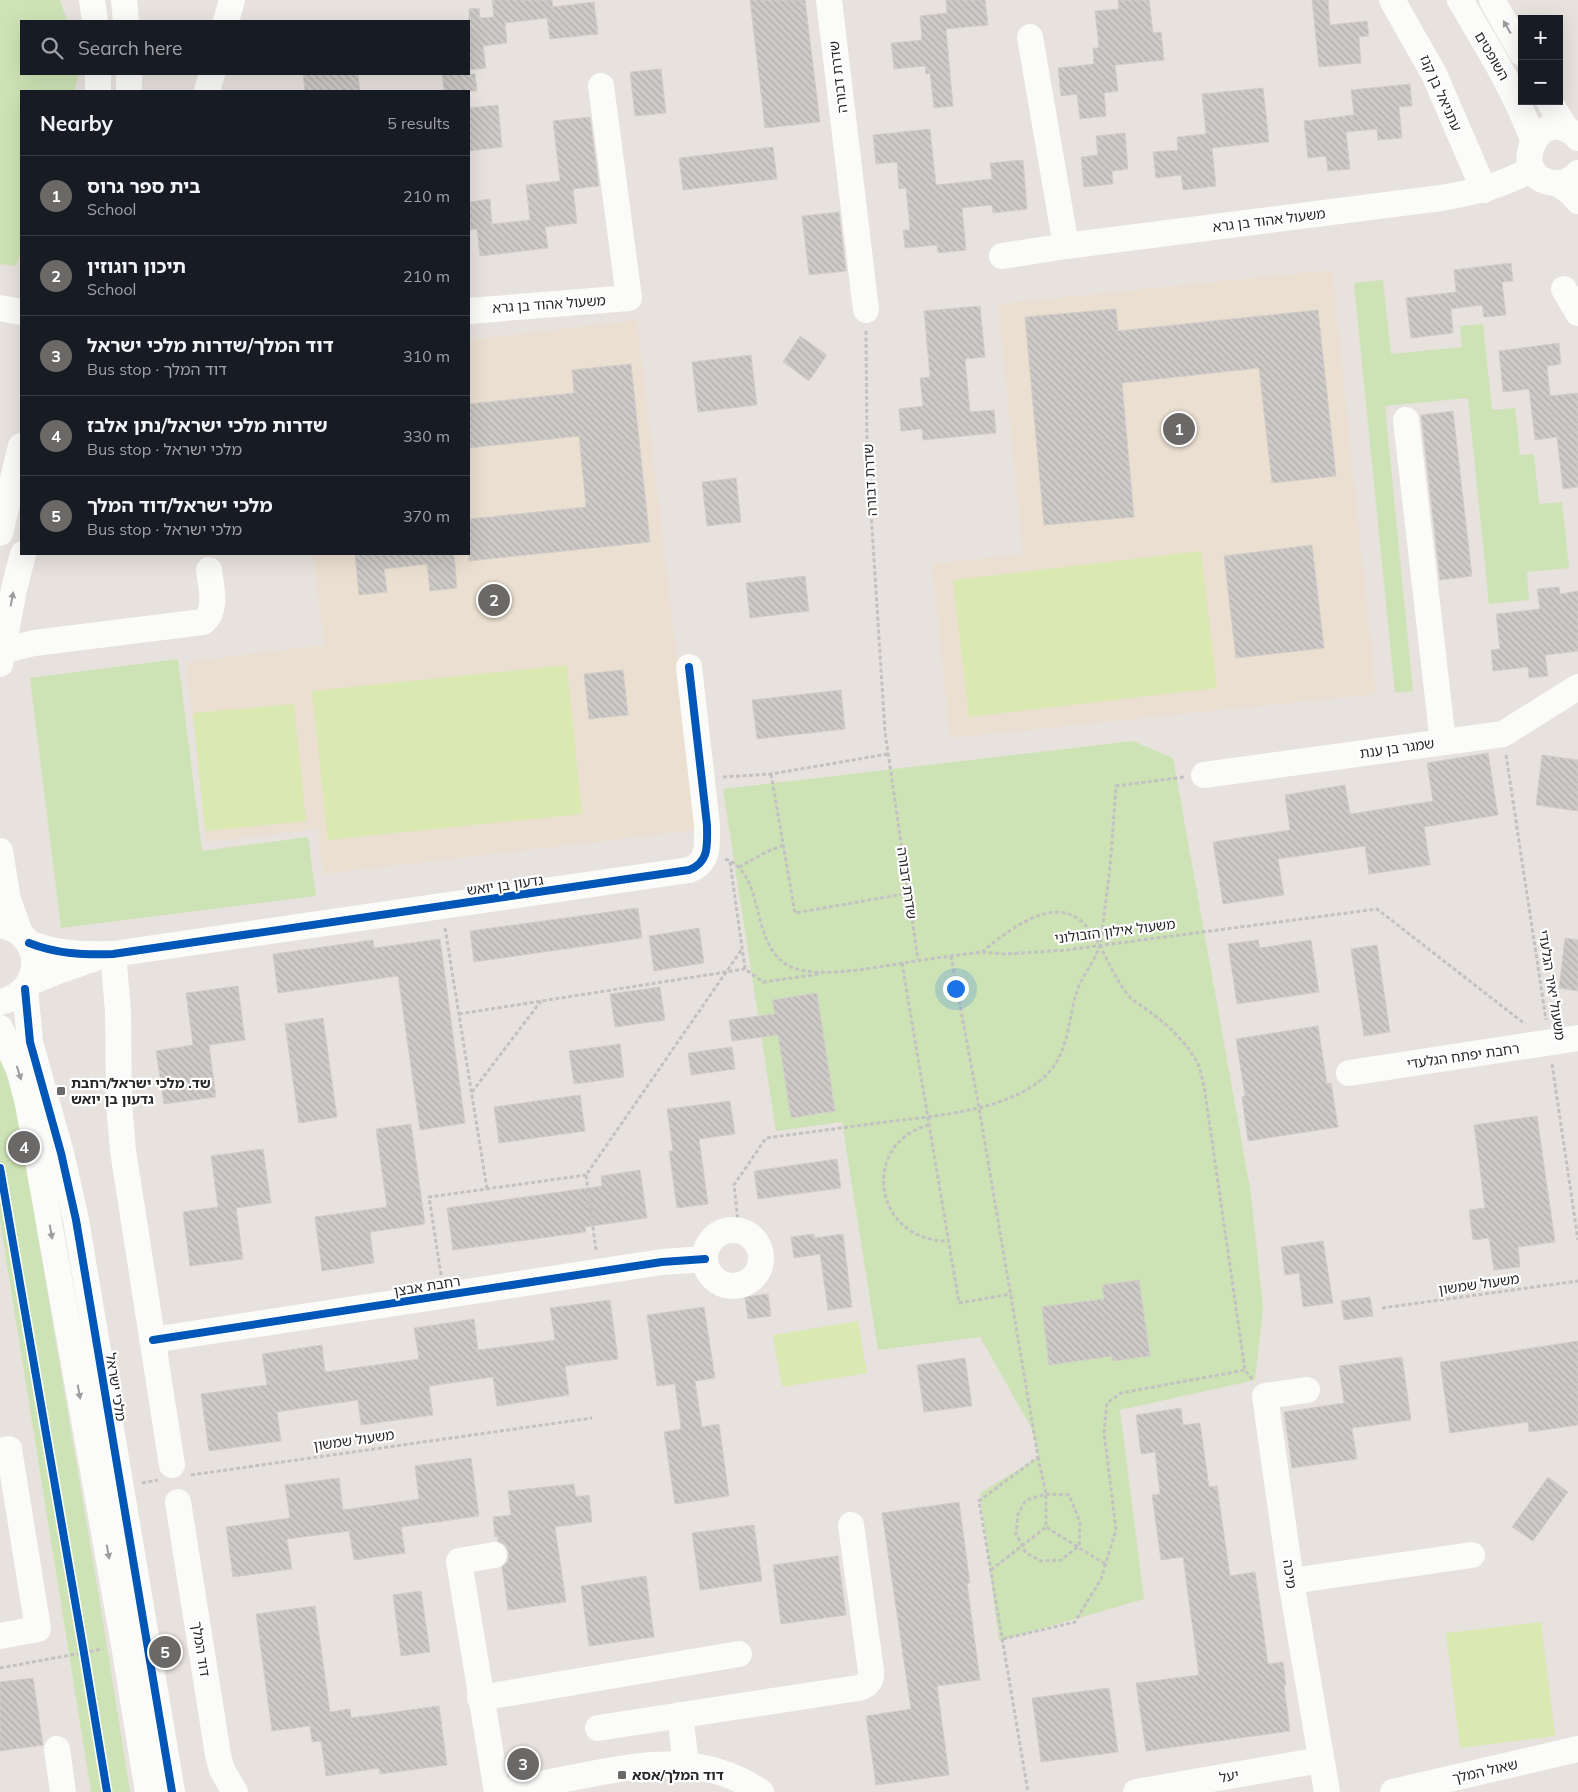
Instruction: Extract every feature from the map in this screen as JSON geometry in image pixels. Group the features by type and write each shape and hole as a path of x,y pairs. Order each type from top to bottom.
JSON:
{"street":[{"path":"92,0 95,20"},
{"path":"124,0 126,20"},
{"path":"226,20 232,0"},
{"name":"שדרת דבורה","path":"829,0 866,310"},
{"name":"עתניאל בן קנז","path":"1392,0 1434,74 1484,190"},
{"name":"השופטים","path":"1460,0 1504,76 1523,113 1533,140"},
{"name":"השופטים","path":"1492,0 1518,46"},
{"path":"1030,37 1066,246"},
{"path":"98,75 98,90"},
{"path":"129,75 129,90"},
{"path":"207,90 212,75"},
{"name":"משעול אהוד בן גרא","path":"470,311 629,298 601,86"},
{"path":"1552,105 1572,133"},
{"path":"1572,133 1551,128 1544,130 1533,140 1529,154 1532,169 1544,180 1568,178 1571,193 1578,201"},
{"name":"משעול אהוד בן גרא","path":"1002,256 1066,246 1431,200 1484,190 1510,181 1532,169"},
{"path":"1564,289 1578,313"},
{"path":"0,308 20,312"},
{"path":"1406,420 1443,742"},
{"path":"0,533 20,450"},
{"path":"1,657 23,555"},
{"path":"1,657 34,642 203,622 213,606 209,570"},
{"path":"689,667 707,825 705,855"},
{"name":"שמגר בן ענת","path":"1204,774 1503,734 1578,687"},
{"path":"0,851 16,934 57,952 113,954"},
{"name":"גדעון בן יואש","path":"113,954 678,872 697,867 705,855"},
{"name":"מלכי ישראל","path":"16,934 34,956 34,963 27,986 30,1042 61,1153 76,1220 172,1792"},
{"path":"0,1002 11,999 27,986 58,971 113,954"},
{"path":"113,954 118,1011 119,1103 123,1151 174,1473"},
{"path":"0,1028 20,1072 28,1104 124,1645 148,1792"},
{"name":"רחבת יפתח הגלעדי","path":"1349,1073 1578,1038"},
{"path":"725,1231 739,1231 751,1237 757,1244 760,1253 760,1267 752,1278 740,1286 722,1284 711,1276 706,1268 705,1259 708,1246 713,1238 725,1231"},
{"name":"רחבת אבצן","path":"153,1340 662,1262 705,1259"},
{"path":"1265,1396 1307,1390"},
{"name":"מיכה","path":"1265,1396 1291,1581 1327,1792"},
{"path":"0,1451 9,1449 38,1629 0,1636"},
{"name":"דוד המלך","path":"178,1502 218,1755 222,1770 236,1792"},
{"path":"598,1728 858,1688 868,1684 871,1679 871,1671 851,1524"},
{"path":"494,1555 459,1561 480,1698 498,1792 622,1767 668,1764 686,1764 707,1768 746,1782 761,1792"},
{"path":"1291,1581 1472,1555"},
{"path":"480,1698 739,1654"},
{"path":"680,1715 686,1764"},
{"path":"56,1749 63,1792"},
{"name":"שאול המלך","path":"1393,1792 1578,1749"},
{"name":"יעל","path":"1136,1792 1321,1760"}],"path":[{"path":"703,779 771,774 888,754"},
{"path":"771,774 795,913 909,893"},
{"path":"739,1231 734,1184 766,1138 979,1108 1021,1093 1040,1081 1053,1066 1061,1052 1071,1007 1081,979 1100,946 1111,864 1116,786 1204,774"},
{"path":"739,867 784,845"},
{"path":"730,861 745,969"},
{"path":"442,906 487,1189"},
{"path":"982,952 1006,932 1039,915 1052,913 1066,914 1076,918 1087,927 1100,946 1115,976 1130,997 1169,1028 1196,1061 1204,1086 1245,1370 1265,1396"},
{"path":"599,1272 586,1175 742,949"},
{"path":"951,956 1046,1494 1046,1527"},
{"path":"902,963 959,1303 1011,1294"},
{"path":"459,1014 745,969 763,982 831,972"},
{"path":"472,1092 542,1001"},
{"path":"930,1125 908,1134 895,1147 886,1163 884,1190 889,1207 905,1228 921,1237 949,1241"},
{"path":"444,1296 429,1197 586,1175"},
{"path":"1003,1640 1075,1622 1101,1579 1116,1530 1104,1432 1107,1403 1121,1393 1245,1370"},
{"path":"1028,1792 979,1500 1038,1457"},
{"path":"1046,1494 1069,1495 1080,1522 1079,1546 1062,1560 1041,1560 1026,1553 1016,1534 1018,1514 1026,1500 1046,1494"},
{"path":"1046,1527 1105,1564"},
{"path":"991,1570 1046,1527"},
{"path":"82,1643 86,1662"},
{"path":"0,1668 124,1645"}],"shaded area":[{"path":"1332,270 1376,694 950,738 932,564 1023,554 998,304"},
{"path":"637,320 697,830 323,874 318,829 207,842 186,662 324,645 313,555 470,555 470,340"}],"green space":[{"path":"0,0 60,0 67,20 20,20 20,75 79,75 74,90 20,90 20,255 16,266 0,264"},
{"path":"1383,280 1391,354 1462,347 1460,326 1483,324 1492,410 1515,408 1520,455 1534,454 1539,504 1562,502 1569,568 1527,572 1529,600 1489,604 1468,398 1385,406 1413,691 1395,693 1354,283"},
{"path":"1201,551 1217,688 969,717 953,580"},
{"path":"178,659 202,851 308,837 316,896 61,928 30,678"},
{"path":"567,665 582,814 328,840 312,691"},
{"path":"294,704 306,821 205,831 193,713"},
{"path":"1133,741 1173,758 1251,1194 1263,1308 1255,1380 1120,1410 1144,1599 999,1641 980,1493 1039,1457 1032,1429 980,1337 878,1350 842,1122 776,1131 723,789"},
{"path":"0,1058 16,1106 130,1792 91,1792 0,1221"},
{"path":"858,1321 867,1373 782,1387 773,1335"},
{"path":"1541,1622 1555,1736 1460,1748 1446,1633"}],"building":[{"path":"492,0 552,0 553,7 594,2 598,34 550,39 547,18 505,23 507,43 483,46 486,68 470,70 469,9 479,8 480,18 494,17"},
{"path":"750,0 805,0 820,122 765,128"},
{"path":"946,0 985,0 988,25 946,29 953,106 934,108 930,73 926,74 925,66 894,69 891,43 922,40 920,16 947,13"},
{"path":"1118,0 1149,0 1153,33 1161,32 1164,60 1115,65 1118,91 1104,93 1106,116 1080,119 1077,94 1061,96 1058,68 1094,64 1093,48 1099,48 1095,11 1119,9"},
{"path":"1312,0 1328,0 1330,25 1367,21 1369,36 1359,37 1361,63 1319,67"},
{"path":"661,69 666,113 635,116 630,72"},
{"path":"475,74 477,91 444,90 442,75"},
{"path":"303,75 358,75 360,90 305,90"},
{"path":"1410,84 1412,106 1399,107 1402,138 1378,140 1377,129 1346,132 1350,169 1328,171 1326,156 1308,158 1304,121 1354,115 1351,90"},
{"path":"1263,88 1269,142 1212,148 1216,186 1183,190 1181,175 1156,178 1153,152 1178,150 1177,137 1206,134 1202,94"},
{"path":"498,105 502,147 470,151 470,108"},
{"path":"590,117 599,186 573,189 577,223 545,227 548,248 480,256 477,229 470,230 470,202 490,199 492,224 530,220 526,185 560,181 553,121"},
{"path":"930,129 936,185 992,179 990,163 1023,160 1027,209 993,213 992,205 962,208 966,250 938,253 937,245 905,248 903,230 910,230 906,188 899,189 897,162 876,164 873,135"},
{"path":"1125,133 1128,169 1112,171 1113,184 1084,187 1081,157 1098,155 1096,136"},
{"path":"773,147 777,179 683,190 679,158"},
{"path":"839,212 846,271 809,275 802,216"},
{"path":"1511,263 1513,281 1502,282 1506,315 1484,317 1482,305 1451,309 1453,333 1411,338 1406,298 1456,292 1454,270"},
{"path":"980,306 985,357 965,359 970,412 994,410 996,433 923,440 922,429 901,431 899,409 923,406 920,378 930,377 924,311"},
{"path":"1116,309 1118,331 1318,310 1336,476 1272,483 1259,368 1122,383 1134,517 1044,525 1025,317"},
{"path":"800,336 827,355 809,381 783,362"},
{"path":"1559,343 1561,364 1547,366 1550,396 1578,393 1578,487 1563,489 1557,437 1535,440 1529,389 1503,392 1499,351"},
{"path":"751,355 757,405 698,412 692,362"},
{"path":"631,364 650,542 469,561 470,519 586,507 579,436 470,448 470,404 574,393 572,370"},
{"path":"1453,411 1472,576 1440,580 1421,415"},
{"path":"736,478 741,522 707,526 702,482"},
{"path":"1312,545 1324,648 1236,658 1224,556"},
{"path":"355,555 454,555 457,588 430,591 427,564 384,569 387,592 359,595"},
{"path":"805,576 809,611 750,618 746,583"},
{"path":"1559,587 1560,594 1578,591 1578,651 1545,655 1548,676 1529,678 1528,667 1493,671 1491,650 1500,649 1496,614 1540,609 1537,589"},
{"path":"623,670 628,715 589,719 584,674"},
{"path":"841,690 845,729 757,739 752,700"},
{"path":"1488,753 1498,815 1424,827 1430,865 1369,874 1365,846 1278,859 1284,895 1223,904 1213,842 1290,830 1285,795 1345,785 1350,814 1433,801 1427,763"},
{"path":"1542,755 1578,760 1578,811 1536,805"},
{"path":"638,908 642,938 474,962 470,931"},
{"path":"699,928 704,963 654,971 649,936"},
{"path":"1565,938 1578,940 1578,991 1559,988"},
{"path":"440,939 465,1123 420,1130 398,976 278,993 273,954 373,940 374,948"},
{"path":"1258,940 1260,948 1311,940 1319,992 1237,1004 1228,944"},
{"path":"1377,945 1390,1032 1364,1036 1351,949"},
{"path":"238,986 245,1040 209,1045 216,1097 164,1104 156,1051 193,1045 186,993"},
{"path":"660,987 665,1020 615,1027 610,994"},
{"path":"817,993 835,1111 791,1118 778,1035 732,1041 729,1020 775,1014 772,1000"},
{"path":"323,1018 337,1117 299,1123 285,1024"},
{"path":"1318,1026 1327,1084 1331,1083 1338,1127 1248,1141 1242,1097 1245,1096 1236,1039"},
{"path":"620,1044 624,1077 574,1084 569,1051"},
{"path":"732,1047 735,1069 691,1075 688,1053"},
{"path":"580,1095 585,1131 499,1143 494,1107"},
{"path":"730,1101 735,1134 699,1139 708,1204 677,1208 669,1151 673,1151 667,1109"},
{"path":"1537,1116 1555,1242 1518,1247 1520,1267 1494,1270 1489,1238 1473,1240 1469,1210 1485,1208 1474,1125"},
{"path":"411,1124 425,1224 370,1232 374,1263 322,1271 315,1217 387,1207 376,1129"},
{"path":"263,1149 271,1203 236,1208 243,1259 190,1266 183,1212 218,1207 211,1156"},
{"path":"837,1159 841,1188 758,1199 754,1171"},
{"path":"640,1170 647,1218 585,1227 586,1232 453,1250 447,1208 602,1186 601,1176"},
{"path":"814,1234 814,1238 843,1234 852,1307 828,1310 820,1254 794,1258 791,1237"},
{"path":"1323,1241 1333,1303 1303,1307 1299,1273 1285,1275 1281,1247"},
{"path":"1139,1280 1150,1356 1113,1361 1112,1356 1049,1365 1042,1307 1104,1299 1102,1285"},
{"path":"768,1294 771,1316 748,1319 745,1297"},
{"path":"1370,1297 1373,1316 1344,1320 1341,1301"},
{"path":"610,1300 618,1359 565,1366 569,1395 497,1406 493,1377 429,1386 433,1415 361,1425 358,1400 277,1412 281,1441 209,1451 201,1394 267,1385 262,1354 322,1345 325,1372 419,1359 414,1328 474,1319 478,1350 555,1340 550,1308"},
{"path":"704,1307 715,1378 695,1381 702,1427 719,1424 729,1496 675,1504 664,1432 681,1429 675,1384 657,1386 647,1315"},
{"path":"1578,1341 1578,1425 1529,1432 1528,1422 1450,1433 1440,1362"},
{"path":"1402,1357 1411,1420 1352,1428 1357,1459 1292,1468 1284,1412 1344,1403 1339,1366"},
{"path":"965,1358 972,1406 924,1412 917,1365"},
{"path":"1181,1408 1183,1425 1200,1423 1209,1487 1217,1486 1230,1576 1255,1572 1268,1664 1283,1662 1290,1731 1146,1751 1136,1683 1199,1675 1183,1557 1161,1560 1152,1495 1160,1494 1155,1452 1141,1454 1136,1415"},
{"path":"471,1458 479,1516 401,1527 405,1553 354,1560 349,1531 287,1539 292,1569 233,1577 226,1527 290,1518 285,1485 339,1478 343,1510 419,1499 415,1466"},
{"path":"1548,1477 1568,1492 1533,1541 1512,1527"},
{"path":"574,1484 576,1497 589,1495 592,1522 555,1527 566,1602 508,1610 502,1567 508,1561 509,1553 505,1545 498,1541 498,1536 495,1537 493,1517 511,1515 508,1491"},
{"path":"959,1502 970,1583 967,1583 980,1680 937,1686 949,1775 876,1785 866,1716 911,1709 882,1513"},
{"path":"754,1525 762,1581 700,1590 692,1533"},
{"path":"838,1556 846,1615 781,1624 773,1565"},
{"path":"646,1576 654,1637 589,1646 581,1586"},
{"path":"421,1591 430,1652 401,1656 393,1595"},
{"path":"315,1606 330,1712 350,1709 351,1718 439,1706 447,1765 380,1774 379,1768 326,1776 321,1741 312,1742 310,1726 272,1731 256,1614"},
{"path":"33,1678 43,1745 0,1751 0,1682"},
{"path":"1109,1688 1118,1752 1041,1762 1032,1698"}],"cycle path":[{"path":"29,943 39,947 70,953 113,954 689,870 696,867 704,857 707,839 689,667"},
{"path":"25,989 30,1042 61,1153 76,1220 172,1792"},
{"path":"0,1168 107,1792"},
{"path":"153,1340 662,1262 705,1259"}],"place":[{"name":"בית ספר גרוס","path":"1179,429"},
{"name":"תיכון רוגוזין","path":"494,600"},
{"name":"שד. מלכי ישראל/רחבת גדעון בן יואש","path":"61,1091"},
{"name":"שדרות מלכי ישראל/נתן אלבז","path":"24,1147"},
{"name":"מלכי ישראל/דוד המלך","path":"165,1652"},
{"name":"דוד המלך/שדרות מלכי ישראל","path":"523,1764"},
{"name":"דוד המלך/אסא","path":"622,1775"}]}
